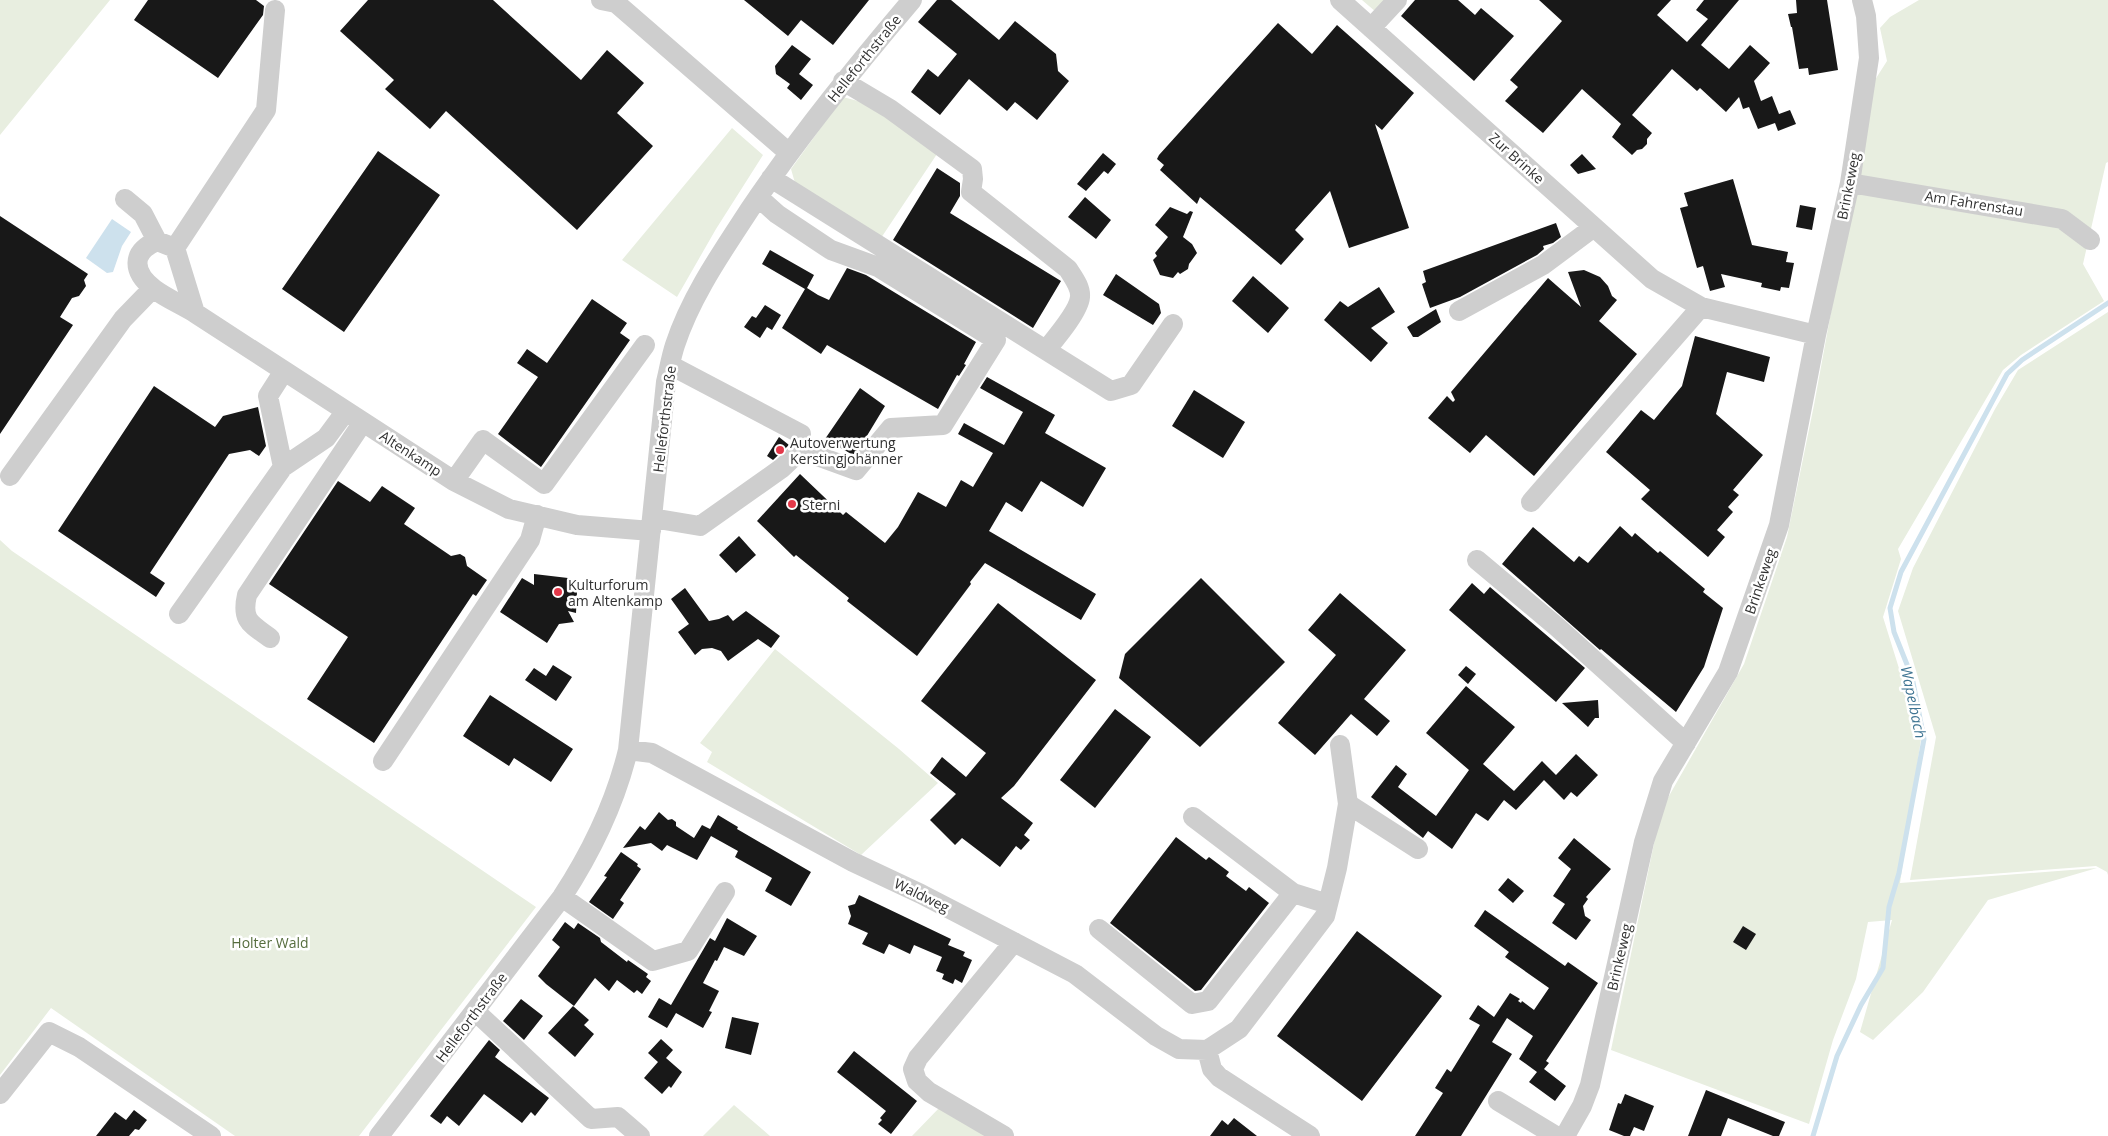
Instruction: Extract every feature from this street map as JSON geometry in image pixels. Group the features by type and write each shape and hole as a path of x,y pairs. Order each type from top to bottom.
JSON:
{"street":[{"path":"601,0 616,3 789,153"},
{"name":"Helleforthstraße","path":"379,1136 476,1012 562,897 584,863 603,827 620,781 628,750 666,382 674,346 687,314 719,255 770,178 843,81 912,0"},
{"name":"Zur Brinke","path":"1340,0 1652,279 1700,307 1816,335"},
{"path":"1371,28 1397,0"},
{"name":"Brinkeweg","path":"1565,1136 1582,1106 1590,1085 1644,842 1663,781 1728,672 1780,525 1816,335 1850,183 1869,58 1866,16 1862,0"},
{"path":"166,245 266,110 275,10"},
{"path":"843,81 890,109 972,169 971,192 1068,268 1077,282 1080,297 1078,306 1046,350"},
{"path":"770,178 1111,391 1132,386 1173,324"},
{"name":"Am Fahrenstau","path":"1850,183 2062,219 2090,240"},
{"path":"670,365 801,434 801,450 856,470 892,428 943,425 996,340 878,266 831,250 777,214 758,197"},
{"path":"125,199 143,214 166,245 196,313"},
{"path":"1460,311 1544,265 1594,227"},
{"name":"Altenkamp","path":"166,245 149,245 139,253 136,264 142,275 154,288 196,313 454,482 509,509 577,525 700,526 782,468 801,450"},
{"path":"10,476 123,319 154,288"},
{"path":"1531,502 1700,307"},
{"path":"454,482 483,440 544,484 645,345"},
{"path":"283,467 268,396 284,371"},
{"path":"178,614 283,467 326,438 346,411"},
{"path":"270,638 247,621 244,608 247,595 363,422"},
{"path":"383,761 530,540 537,515"},
{"path":"1477,560 1556,626 1686,744"},
{"path":"1310,1136 1219,1077 1212,1069 1207,1050 1240,1029 1325,916 1337,868 1348,804 1340,745"},
{"name":"Waldweg","path":"628,750 652,753 852,862 921,894 1076,974 1156,1036 1179,1049 1207,1050"},
{"path":"1348,804 1418,849"},
{"path":"1193,816 1293,893 1328,904"},
{"path":"562,897 653,961 688,951 725,892"},
{"path":"1099,929 1192,1004 1208,1002 1293,893"},
{"path":"1004,1136 929,1092 917,1081 913,1069 918,1058 1014,942"},
{"path":"476,1012 592,1119 618,1117 640,1136"},
{"path":"0,1094 48,1032 79,1047 211,1136"},
{"path":"1498,1101 1556,1136"}],"green space":[{"path":"0,0 110,0 0,135"},
{"path":"1362,0 1387,0 1376,12"},
{"path":"1919,0 2108,0 2108,162 2106,163 2083,264 2104,301 2021,355 2003,370 1898,549 1901,559 1883,617 1921,739 1900,883 2097,868 1988,900 1923,992 1873,1040 1860,1032 1892,920 1868,922 1856,979 1833,1040 1809,1124 1611,1050 1661,810 1744,664 1787,537 1814,405 1873,83 1887,61 1880,28 1890,17"},
{"path":"843,97 869,104 939,151 881,238 795,183 791,169"},
{"path":"732,128 763,155 716,229 677,297 622,260"},
{"path":"2108,312 2108,875 2107,872 2096,866 1910,880 1936,737 1898,611 1913,568 1995,409 2018,370"},
{"name":"Holter Wald","path":"0,540 12,551 536,907 359,1136 235,1136 51,1008 0,1075"},
{"path":"775,649 938,783 861,855 707,762 712,752 700,743"},
{"path":"734,1105 770,1136 703,1136"},
{"path":"940,1107 993,1136 912,1136"}],"water":[{"path":"112,219 131,232 122,246 113,272 107,273 86,258"}],"building":[{"path":"148,0 256,0 264,6 263,15 218,78 134,20"},
{"path":"368,0 493,0 581,80 607,50 644,83 617,113 653,146 577,230 446,111 430,129 385,89 394,80 340,31"},
{"path":"744,0 869,0 833,45 801,20 788,36"},
{"path":"937,0 951,0 999,40 1015,21 1056,54 1058,71 1069,81 1037,120 1015,102 1007,111 969,79 940,115 911,92 928,69 938,77 957,54 918,22"},
{"path":"1415,0 1458,0 1475,15 1481,8 1514,36 1474,81 1401,16"},
{"path":"1539,0 1671,0 1657,15 1687,42 1708,19 1696,10 1704,0 1739,0 1701,45 1729,69 1750,45 1770,63 1754,81 1761,101 1772,96 1779,114 1790,110 1796,124 1778,131 1775,123 1758,129 1749,107 1743,109 1739,97 1726,112 1700,88 1697,91 1672,69 1632,115 1652,133 1647,139 1647,144 1632,155 1612,137 1621,124 1582,89 1543,133 1505,101 1518,87 1510,80 1562,21"},
{"path":"1796,0 1827,0 1838,70 1809,75 1808,68 1799,69 1788,14 1797,13"},
{"path":"1278,23 1312,54 1337,25 1414,93 1382,130 1375,124 1409,228 1349,248 1330,191 1295,230 1304,239 1281,265 1200,197 1197,204 1160,170 1164,165 1157,159 1159,155"},
{"path":"792,45 811,59 799,74 813,85 801,100 787,88 790,84 776,74 775,66"},
{"path":"378,151 440,195 344,332 282,289"},
{"path":"1103,153 1116,164 1108,174 1104,171 1086,191 1077,184"},
{"path":"1582,154 1596,169 1578,174 1570,165"},
{"path":"937,168 960,183 960,196 950,213 1061,281 1033,328 893,240"},
{"path":"1733,179 1752,245 1788,252 1786,262 1794,263 1789,288 1781,287 1780,291 1761,287 1762,283 1721,274 1725,287 1710,291 1703,266 1697,268 1680,208 1688,206 1684,193"},
{"path":"1085,197 1111,220 1096,239 1068,217"},
{"path":"1800,205 1816,208 1812,230 1796,227"},
{"path":"1170,207 1187,214 1190,211 1193,212 1183,237 1192,244 1197,253 1189,264 1188,269 1180,274 1178,272 1173,278 1160,275 1153,260 1157,256 1155,253 1168,237 1155,225"},
{"path":"0,216 88,274 84,280 86,286 79,296 72,298 60,317 73,325 0,434"},
{"path":"1556,223 1561,237 1553,243 1543,246 1544,249 1537,255 1460,297 1430,308 1422,284 1426,282 1423,271"},
{"path":"770,250 814,275 807,288 829,300 847,268 866,275 976,342 964,364 966,365 959,376 957,375 938,409 827,345 821,354 782,328 805,289 762,264"},
{"path":"1584,270 1600,277 1608,286 1612,296 1617,300 1599,321 1637,354 1534,476 1486,435 1470,453 1428,418 1447,396 1453,402 1455,400 1451,392 1548,278 1581,307 1568,272"},
{"path":"1116,274 1159,304 1161,313 1153,325 1103,295"},
{"path":"1253,276 1289,308 1268,333 1232,301"},
{"path":"1379,287 1395,312 1371,328 1388,343 1371,362 1324,320 1340,301 1348,307"},
{"path":"592,299 627,323 620,333 630,340 541,467 498,434 538,377 517,363 527,349 547,363"},
{"path":"765,305 781,315 772,330 767,327 760,338 744,327 752,316 756,318"},
{"path":"1436,309 1441,322 1418,337 1413,337 1407,327"},
{"path":"1695,336 1770,357 1764,382 1727,372 1716,414 1763,455 1733,490 1739,495 1728,507 1733,512 1717,530 1725,537 1708,557 1641,499 1650,490 1606,452 1641,410 1654,420 1682,386"},
{"path":"987,377 1055,415 1045,433 1106,468 1083,507 1041,481 1022,512 1006,502 989,531 1096,594 1081,620 985,563 917,656 847,601 849,598 796,555 794,557 757,521 800,474 843,515 846,512 885,543 898,527 918,492 946,507 961,480 973,487 993,453 958,434 964,423 1004,445 1023,412 980,388"},
{"path":"154,386 215,427 223,416 258,407 266,446 259,456 250,450 229,454 150,573 165,583 156,597 58,531"},
{"path":"860,388 885,406 862,444 853,455 825,439"},
{"path":"1194,390 1245,422 1223,458 1172,426"},
{"name":"Autoverwertung Kerstingjohänner","path":"779,437 789,445 773,460 767,456"},
{"path":"338,481 370,502 382,486 415,508 404,524 451,556 460,554 465,557 467,566 487,580 476,596 473,594 374,743 307,699 348,637 269,584"},
{"path":"1620,526 1632,537 1635,533 1658,553 1660,551 1705,589 1703,592 1723,608 1704,667 1676,712 1600,650 1502,564 1533,527 1574,562 1579,556 1588,563"},
{"path":"739,536 756,555 736,573 719,555"},
{"path":"534,574 568,578 574,583 577,592 576,613 568,611 574,622 559,624 547,643 500,612 522,578 534,585"},
{"path":"1201,578 1285,662 1200,747 1119,678 1125,654"},
{"path":"1472,583 1484,594 1490,587 1585,668 1556,702 1449,610"},
{"path":"685,588 709,621 728,615 733,621 746,611 780,636 771,648 758,639 728,661 721,651 712,648 702,649 695,655 678,632 689,624 671,599"},
{"path":"1340,593 1406,650 1364,699 1390,721 1377,736 1351,714 1315,755 1278,723 1336,655 1308,630"},
{"path":"998,603 1096,680 1014,786 1001,798 1033,823 1024,835 1030,840 1021,850 1016,846 1000,867 962,838 955,845 930,820 956,794 930,773 942,757 966,777 986,753 921,701"},
{"path":"553,665 572,677 556,701 525,680 534,668 546,676"},
{"path":"1466,666 1476,674 1468,684 1458,675"},
{"path":"1466,686 1515,727 1483,764 1514,791 1542,761 1556,775 1576,754 1598,775 1577,797 1571,792 1564,800 1544,780 1516,810 1504,800 1488,821 1476,813 1452,849 1428,831 1423,838 1371,797 1396,765 1407,774 1398,787 1436,816 1469,770 1426,733"},
{"path":"490,695 573,749 551,782 514,758 509,766 463,736"},
{"path":"1598,700 1599,718 1595,718 1588,727 1562,703"},
{"path":"1115,709 1151,737 1095,808 1060,780"},
{"path":"659,812 668,820 672,819 676,822 676,826 694,838 702,825 710,829 718,815 738,827 737,829 811,872 791,906 765,891 772,878 735,857 738,851 711,836 697,860 667,845 662,851 651,843 623,848 640,826 645,830"},
{"path":"1176,837 1206,860 1209,857 1229,872 1226,876 1246,891 1249,887 1269,903 1201,990 1195,991 1110,923"},
{"path":"1574,838 1611,869 1586,897 1588,899 1583,906 1585,916 1591,920 1576,940 1552,923 1565,904 1553,896 1571,869 1558,858"},
{"path":"621,852 638,864 637,866 641,869 620,900 624,903 613,919 589,902 607,877 604,876"},
{"path":"1508,878 1524,891 1513,903 1498,890"},
{"path":"859,895 951,939 948,945 965,952 963,956 972,960 962,983 955,979 953,984 942,979 944,974 936,971 942,957 914,945 910,954 889,944 884,954 862,944 868,933 848,924 851,916 848,906 855,904"},
{"path":"1485,910 1565,966 1568,962 1598,983 1546,1061 1549,1063 1544,1069 1566,1086 1555,1101 1529,1082 1537,1072 1519,1059 1533,1036 1507,1018 1492,1042 1512,1054 1461,1136 1415,1136 1443,1093 1435,1088 1447,1069 1451,1072 1480,1025 1469,1019 1478,1005 1494,1017 1510,993 1520,999 1518,1001 1521,1003 1522,1001 1534,1010 1549,988 1505,957 1509,952 1474,926"},
{"path":"727,918 757,936 744,956 724,947 717,961 715,960 703,983 719,991 709,1011 712,1012 703,1028 676,1013 667,1028 648,1017 659,998 671,1005 710,938 715,941"},
{"path":"565,922 574,929 578,923 600,938 601,942 627,962 628,960 648,974 646,977 651,981 642,994 637,990 634,993 617,980 609,991 595,978 574,1006 546,984 538,976 560,947 552,940"},
{"path":"1743,926 1756,934 1746,950 1733,942"},
{"path":"1357,931 1442,996 1362,1101 1277,1036"},
{"path":"521,999 543,1016 524,1040 503,1021"},
{"path":"573,1006 589,1020 584,1025 594,1034 575,1057 548,1033"},
{"path":"732,1017 759,1023 751,1055 725,1048"},
{"path":"661,1039 673,1050 666,1058 682,1072 671,1088 669,1086 662,1094 644,1078 658,1062 648,1053"},
{"path":"489,1040 500,1050 495,1057 549,1098 535,1116 531,1112 522,1123 484,1094 459,1126 447,1116 441,1124 430,1116"},
{"path":"854,1051 917,1101 891,1134 878,1124 886,1111 837,1072"},
{"path":"1706,1090 1785,1122 1779,1136 1773,1136 1728,1118 1721,1136 1688,1136"},
{"path":"1625,1094 1654,1106 1644,1131 1634,1127 1630,1136 1624,1136 1609,1130 1618,1103 1621,1104"},
{"path":"134,1110 147,1120 139,1130 135,1129 129,1136 96,1136 115,1112 126,1120"},
{"path":"1234,1118 1257,1136 1210,1136 1222,1120 1228,1125"}],"waterway":[{"name":"Wapelbach","path":"1813,1136 1837,1056 1861,1005 1883,968 1889,907 1899,873 1924,739 1912,677 1894,632 1890,608 1901,572 2007,374 2022,360 2108,303"}],"place":[{"name":"Autoverwertung Kerstingjohänner","path":"780,450"},
{"name":"Sterni","path":"792,504"},
{"name":"Kulturforum am Altenkamp","path":"558,592"}]}
